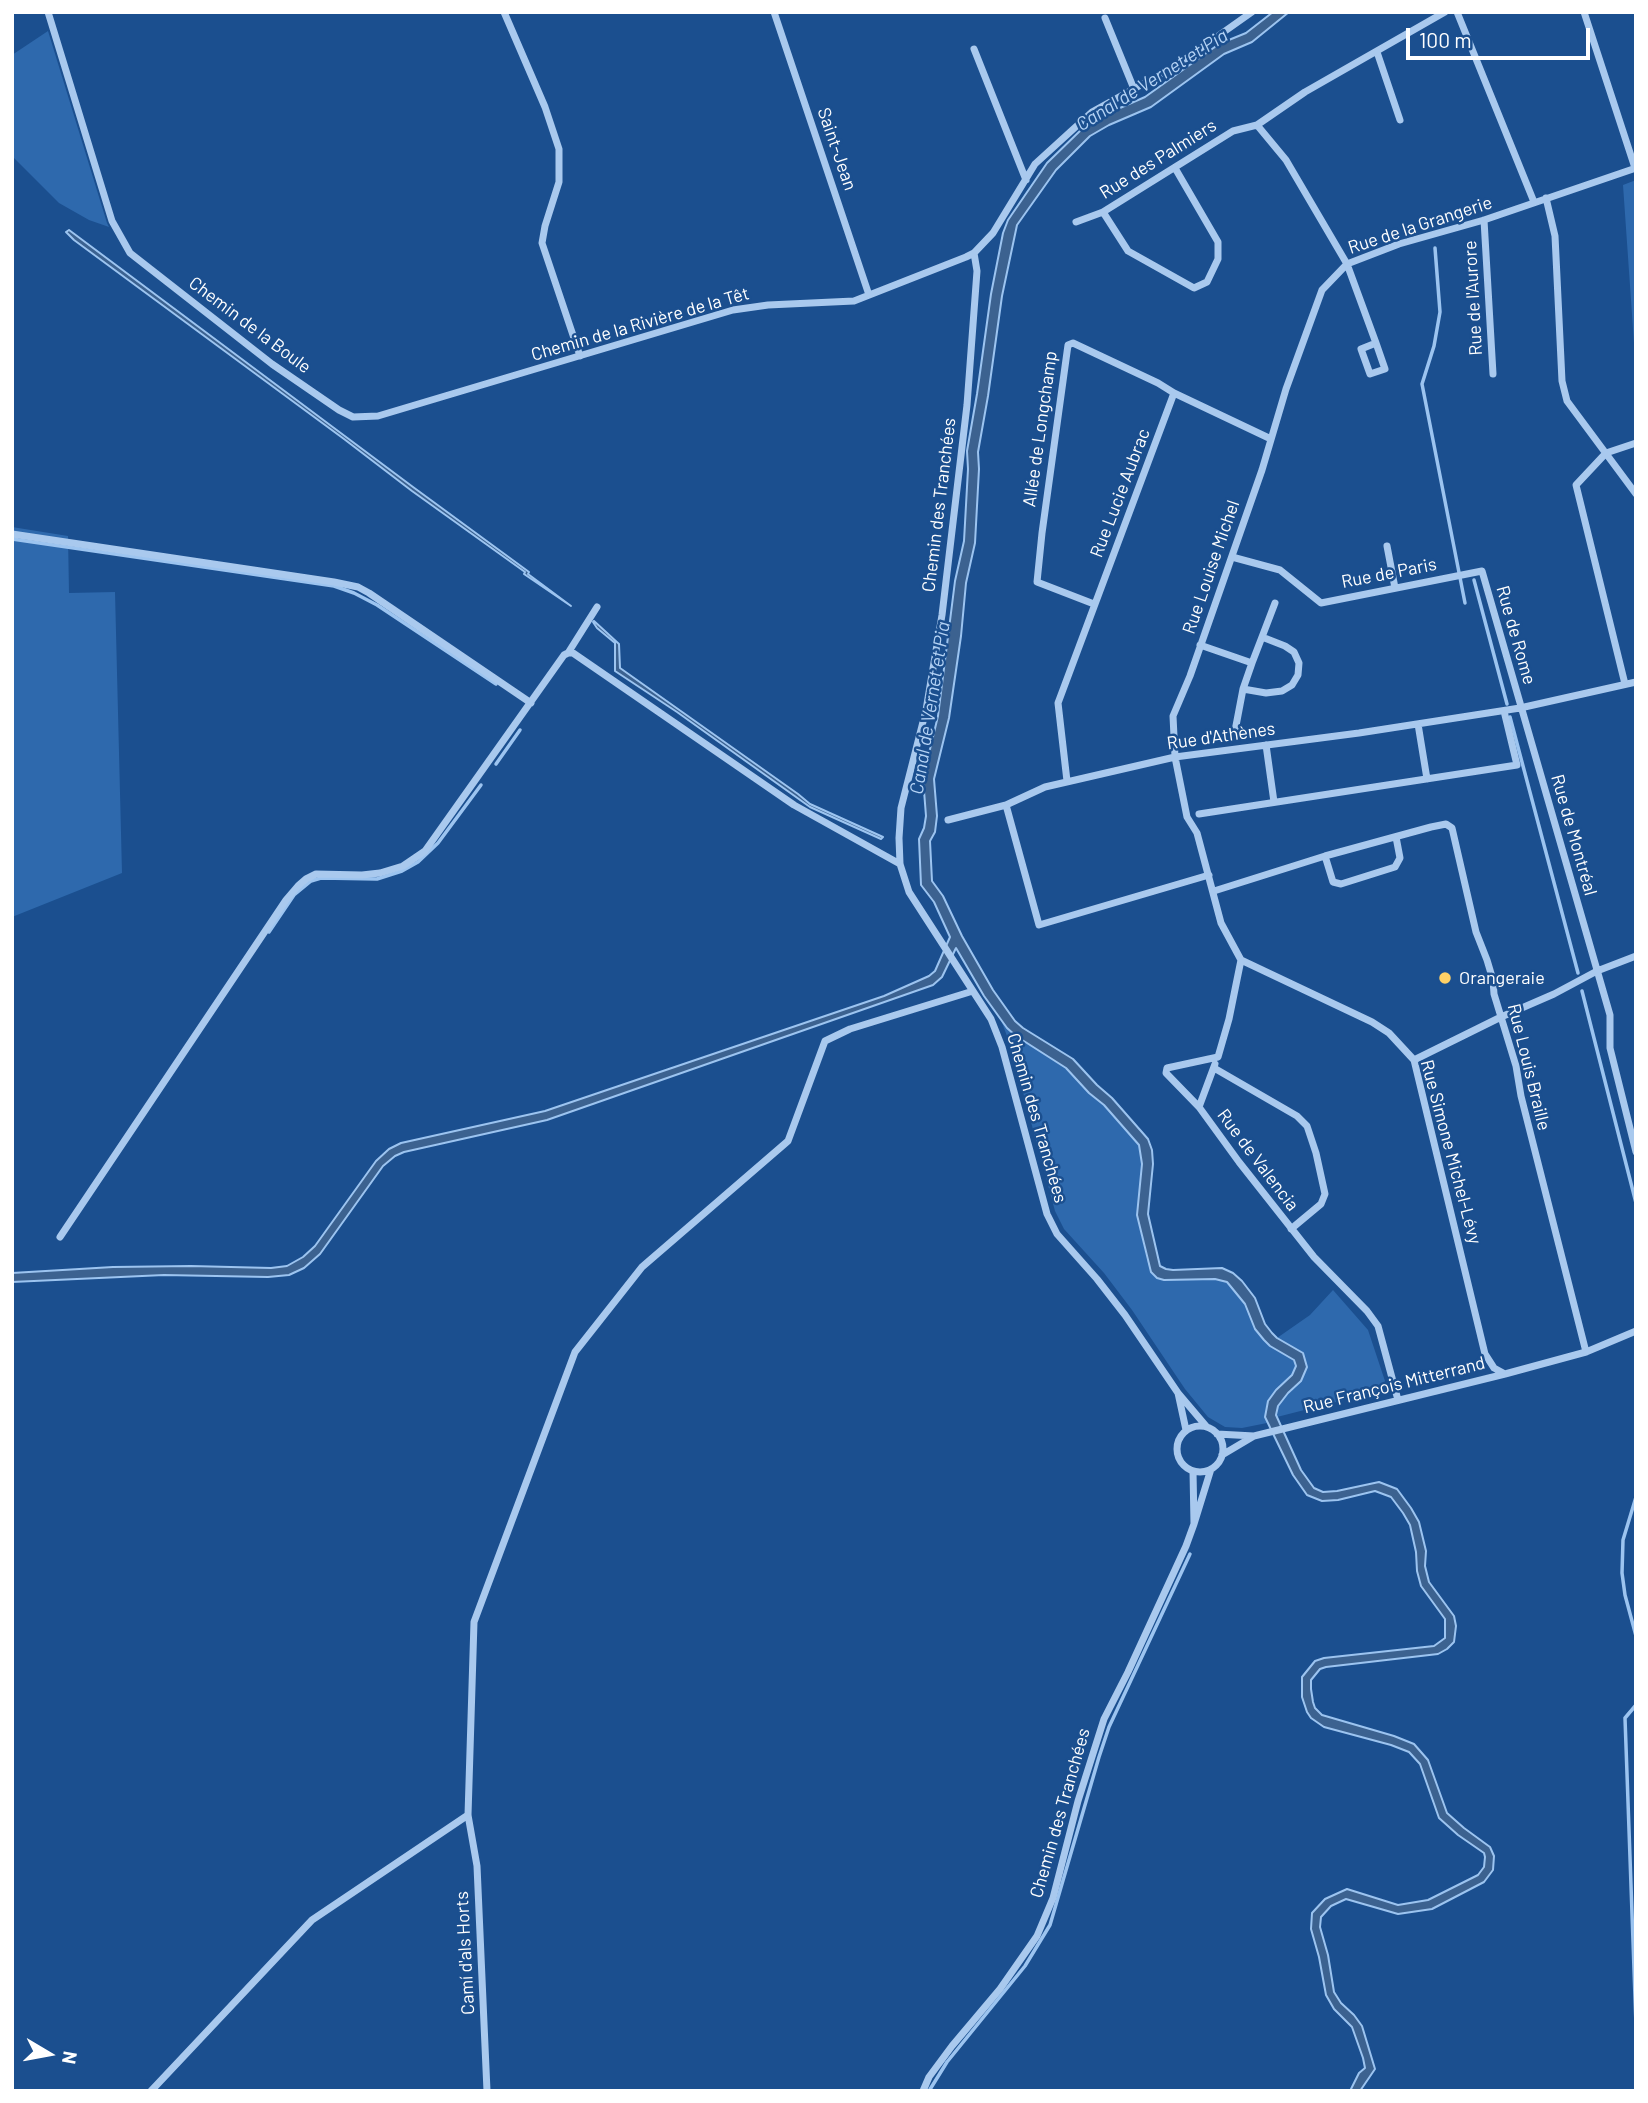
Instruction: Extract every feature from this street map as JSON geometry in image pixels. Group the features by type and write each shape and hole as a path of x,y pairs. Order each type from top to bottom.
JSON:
{"street":[{"name":"Chemin de la Boule","path":"48,12 112,221 130,253 272,364 340,411 354,417"},
{"path":"504,12 545,107 559,149 559,182 544,226 542,243 580,356"},
{"name":"Saint-Jean","path":"775,12 869,295"},
{"path":"974,253 993,233 1035,164 1092,112 1177,65 1252,12"},
{"name":"Rue des Palmiers","path":"1076,222 1103,212 1233,131 1257,125 1305,92 1445,12"},
{"path":"1457,12 1534,202"},
{"path":"1584,12 1635,168"},
{"path":"1105,18 1134,89"},
{"path":"974,49 1026,180"},
{"path":"1377,52 1400,120"},
{"path":"1257,125 1286,160 1347,264 1376,343"},
{"path":"1103,212 1128,251 1194,288 1207,282 1218,259 1218,242 1175,168"},
{"name":"Rue de la Grangerie","path":"1286,389 1322,290 1347,264 1399,244 1484,220 1635,168"},
{"path":"1546,198 1555,236 1562,381 1567,401 1636,494"},
{"name":"Rue de l'Aurore","path":"1484,220 1493,374"},
{"name":"Chemin de la Rivière de la Têt","path":"354,417 378,416 733,310 768,305 854,301 974,253"},
{"name":"Chemin des Tranchées","path":"974,253 977,271 967,405 941,626 926,710 901,808 898,838 900,864 909,892 991,1019 1002,1047 1047,1214 1057,1234 1125,1315 1178,1393 1207,1427"},
{"name":"Allée de Longchamp","path":"1094,604 1037,582 1068,345 1073,343 1174,393"},
{"name":"Rue Louise Michel","path":"1175,757 1174,716 1286,389"},
{"path":"1174,393 1271,439"},
{"name":"Rue Lucie Aubrac","path":"1067,781 1058,703 1174,393"},
{"path":"1625,684 1576,485 1606,453 1636,443"},
{"path":"12,534 358,587 531,703"},
{"path":"1387,546 1395,588"},
{"name":"Rue de Paris","path":"1231,556 1280,570 1321,603 1482,571"},
{"name":"Rue de Rome","path":"1482,571 1520,708"},
{"path":"1234,731 1243,689 1275,603"},
{"path":"60,1237 286,900 306,879 316,874 380,873 403,866 425,851 568,653 597,607"},
{"path":"1243,689 1266,693 1282,691 1292,685 1298,675 1299,663 1294,652 1262,637"},
{"path":"1200,645 1252,663"},
{"path":"568,653 573,653 794,805 900,864"},
{"name":"Rue d'Athènes","path":"948,820 1006,805 1045,787 1175,757 1504,711 1636,682"},
{"name":"Rue de Montréal","path":"1520,708 1610,1015 1610,1048 1636,1152"},
{"path":"1199,814 1517,765 1504,711"},
{"path":"1418,724 1427,779"},
{"path":"1266,745 1274,802"},
{"path":"1175,757 1187,817 1196,833 1221,923 1241,960 1229,1019 1199,1107"},
{"path":"1006,805 1039,925 1209,875"},
{"name":"Rue Louis Braille","path":"1214,891 1396,837 1446,824 1452,828 1476,932 1487,960 1516,1066 1524,1108 1586,1352"},
{"path":"1325,856 1333,882 1342,884 1395,867 1400,858 1396,837"},
{"path":"1413,1060 1555,994 1597,971 1636,956"},
{"name":"Rue Simone Michel-Lévy","path":"1241,960 1372,1022 1389,1033 1413,1060 1485,1354 1494,1368"},
{"name":"Camí d'als Horts","path":"487,2091 477,1866 468,1815 474,1622 575,1352 642,1267 788,1141 825,1041 850,1029 973,991"},
{"name":"Rue de Valencia","path":"1218,1057 1167,1068 1166,1073 1199,1107 1314,1257 1367,1311 1378,1326 1398,1400"},
{"path":"1214,1068 1297,1116 1307,1126 1325,1194 1321,1203 1291,1229"},
{"name":"Rue François Mitterrand","path":"1254,1436 1586,1352 1636,1331"},
{"name":"Rue François Mitterrand","path":"1494,1368 1505,1374"},
{"name":"Chemin des Tranchées","path":"1178,1393 1186,1430"},
{"path":"1198,1426 1207,1427 1217,1434 1223,1446 1222,1455 1211,1469 1193,1471 1179,1459 1178,1442 1186,1430 1198,1426"},
{"path":"1217,1434 1254,1436"},
{"path":"1222,1455 1254,1436"},
{"name":"Chemin des Tranchées","path":"923,2091 929,2077 1000,1989 1037,1936 1053,1898 1078,1801 1104,1719 1186,1546 1211,1469"},
{"name":"Chemin des Tranchées","path":"1193,1471 1194,1524"},
{"path":"151,2091 312,1920 468,1815"}],"shaded area":[{"path":"1273,12 1289,12 1252,42 1224,54 1151,107 1090,136 1056,170 1017,225 1002,296 978,452 975,543 966,583 949,718 934,779 937,816 935,832 930,841 932,881 943,896 993,990 1015,1021 1073,1059 1148,1139 1153,1164 1148,1214 1160,1266 1173,1270 1222,1268 1233,1273 1255,1298 1265,1324 1272,1333 1303,1353 1307,1367 1301,1381 1278,1406 1276,1415 1301,1470 1314,1488 1323,1492 1379,1482 1397,1489 1419,1522 1426,1551 1425,1566 1429,1582 1454,1616 1454,1642 1438,1654 1326,1667 1320,1669 1311,1680 1313,1702 1322,1715 1414,1744 1428,1760 1447,1813 1490,1847 1494,1856 1493,1870 1484,1882 1432,1909 1398,1914 1346,1899 1331,1906 1321,1917 1320,1927 1334,1992 1362,2026 1375,2069 1360,2091 1350,2091 1359,2073 1365,2068 1363,2058 1352,2027 1334,2009 1326,1995 1311,1929 1312,1913 1325,1899 1347,1889 1398,1905 1428,1900 1478,1875 1484,1867 1485,1857 1484,1853 1439,1818 1420,1764 1409,1752 1324,1727 1311,1718 1302,1697 1302,1677 1315,1661 1324,1658 1434,1646 1445,1638 1445,1619 1421,1586 1410,1525 1391,1497 1375,1491 1322,1501 1307,1495 1293,1475 1265,1417 1268,1401 1292,1375 1296,1366 1294,1360 1264,1340 1255,1329 1245,1304 1227,1282 1215,1279 1164,1280 1151,1272 1137,1215 1142,1164 1139,1145 1104,1105 1066,1068 1007,1028 984,996 956,948 942,977 933,985 547,1120 395,1156 383,1166 320,1254 304,1268 289,1275 164,1275 12,1282 12,1273 113,1267 287,1266 315,1246 376,1161 389,1149 401,1143 545,1111 884,996 935,971 950,937 934,902 921,885 919,839 926,816 923,778 938,716 955,581 964,541 967,451 1003,233 1008,220 1047,163 1084,127 1145,97 1219,44 1246,33"},
{"path":"48,31 109,227 89,220 59,203 12,156 12,55"},
{"path":"1636,180 1636,372 1623,185"},
{"path":"69,230 571,606 524,574 525,572 74,240 66,232"},
{"path":"12,527 68,536 69,593 115,592 122,873 12,917"},
{"path":"594,621 619,644 620,668 810,804 883,837 881,839 810,807 615,671 615,643 597,628"},
{"path":"1001,1020 1016,1036 1066,1068 1104,1105 1139,1145 1142,1164 1137,1215 1147,1260 1164,1280 1215,1279 1227,1282 1245,1304 1270,1346 1294,1360 1296,1366 1292,1375 1276,1390 1266,1407 1267,1423 1242,1428 1225,1427 1208,1417 1185,1389 1104,1273 1064,1229 1055,1211 1010,1044"},
{"path":"1333,1290 1368,1330 1385,1381 1379,1391 1277,1417 1278,1406 1296,1386 1307,1367 1303,1353 1277,1338 1310,1315"}],"waterway":[{"path":"1435,248 1440,312 1434,346 1422,384 1465,603"},
{"path":"12,539 334,586 377,605 496,684"},
{"path":"1474,580 1507,704"},
{"path":"1510,717 1578,973"},
{"path":"496,764 520,730"},
{"path":"269,932 294,895 311,881 321,878 377,879 402,871 418,862 438,843 481,785"},
{"path":"1582,991 1636,1203"},
{"path":"1636,1497 1623,1540 1622,1573 1636,1636"},
{"path":"929,2091 947,2062 1025,1966 1050,1925 1109,1727 1190,1554"},
{"path":"1636,1705 1625,1718 1636,2025"}],"place":[{"name":"Orangeraie","path":"1445,978"}],"water label":[{"name":"Canal de Vernet et Pia","path":"1152,80"},
{"name":"Canal de Vernet et Pia","path":"930,708"}]}
